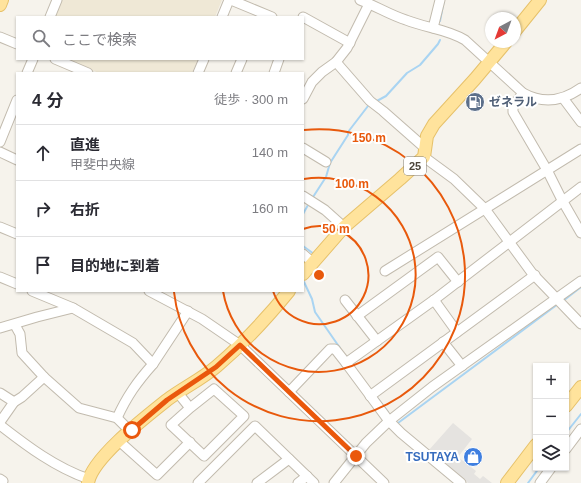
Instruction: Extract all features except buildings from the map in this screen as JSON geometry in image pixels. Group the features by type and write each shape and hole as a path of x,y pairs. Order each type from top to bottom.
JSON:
{"main road":[{"path":"0,5 2,0"},
{"path":"521,24 540,0"},
{"name":"25","path":"304,273 344,227 400,179 424,152 427,136 434,124 501,48"},
{"path":"89,481 102,458 118,441 178,393 216,367 268,316 288,292"},
{"path":"569,402 581,387"},
{"path":"507,483 533,449"}],"street":[{"path":"50,16 57,0"},
{"path":"222,16 230,0 260,15"},
{"path":"360,0 406,21 459,36 530,97 542,100 562,98 581,88"},
{"path":"433,28 440,0"},
{"path":"304,96 312,82 322,72 336,62 350,43 369,4"},
{"path":"304,18 350,43"},
{"path":"0,37 16,44"},
{"path":"28,72 33,60"},
{"path":"57,60 86,72"},
{"path":"198,72 204,60"},
{"path":"236,72 242,60"},
{"path":"274,72 280,60"},
{"path":"336,62 370,101 383,111 484,209 535,275 581,324"},
{"path":"523,92 513,106 513,112 581,232"},
{"path":"562,98 581,122"},
{"path":"0,142 15,113"},
{"path":"304,149 326,162"},
{"path":"385,271 581,149"},
{"path":"0,152 16,160"},
{"path":"346,363 434,300 562,200 581,187"},
{"path":"304,197 325,210 344,227"},
{"path":"0,227 16,234"},
{"path":"304,255 312,263"},
{"path":"357,316 438,258 458,282"},
{"path":"370,396 535,275"},
{"path":"0,277 16,284"},
{"path":"334,483 372,437 389,421 432,387 559,301 581,281"},
{"path":"34,292 73,308 133,343 153,364"},
{"path":"151,292 188,311 240,345 384,483"},
{"path":"345,300 376,341"},
{"path":"434,300 457,332"},
{"path":"0,328 73,308"},
{"path":"117,418 126,399 153,364 188,311"},
{"path":"15,325 20,334 22,353 44,377 79,408 117,418 130,431"},
{"path":"443,342 462,366"},
{"path":"289,392 330,349 335,349 389,421 408,441 461,483"},
{"path":"0,422 14,402 22,397 44,377"},
{"path":"214,389 244,416 204,456 171,425 190,408 214,389"},
{"path":"0,392 14,402"},
{"path":"178,393 190,408"},
{"path":"0,425 38,453 89,481"},
{"path":"198,483 255,426 314,483"},
{"path":"569,445 581,429"},
{"path":"118,441 157,475 190,442"},
{"path":"257,483 288,459"},
{"path":"540,483 549,471"},
{"path":"298,483 307,476"}],"shaded area":[{"path":"62,0 222,0 215,16 54,16"},
{"path":"67,60 198,60 192,72 97,72"},
{"path":"453,423 472,439 458,457 476,471 474,474 480,479 483,476 492,483 468,483 429,450"}],"waterway":[{"path":"440,21 444,0"},
{"path":"375,102 386,96 407,73 420,65 440,40"},
{"path":"313,197 326,177 330,163 348,135 348,132 368,106"},
{"path":"304,212 308,205"},
{"path":"304,247 314,255"},
{"path":"304,282 312,299 315,312 340,348"},
{"path":"563,301 581,287"},
{"path":"398,423 558,304"},
{"path":"375,395 388,412"},
{"path":"569,429 581,414"},
{"path":"528,483 537,471"}],"place":[{"name":"ゼネラル","path":"475,102"},
{"name":"TSUTAYA","path":"473,457"}],"route":[{"path":"132,430 167,400 216,367 240,345 356,456"}]}
